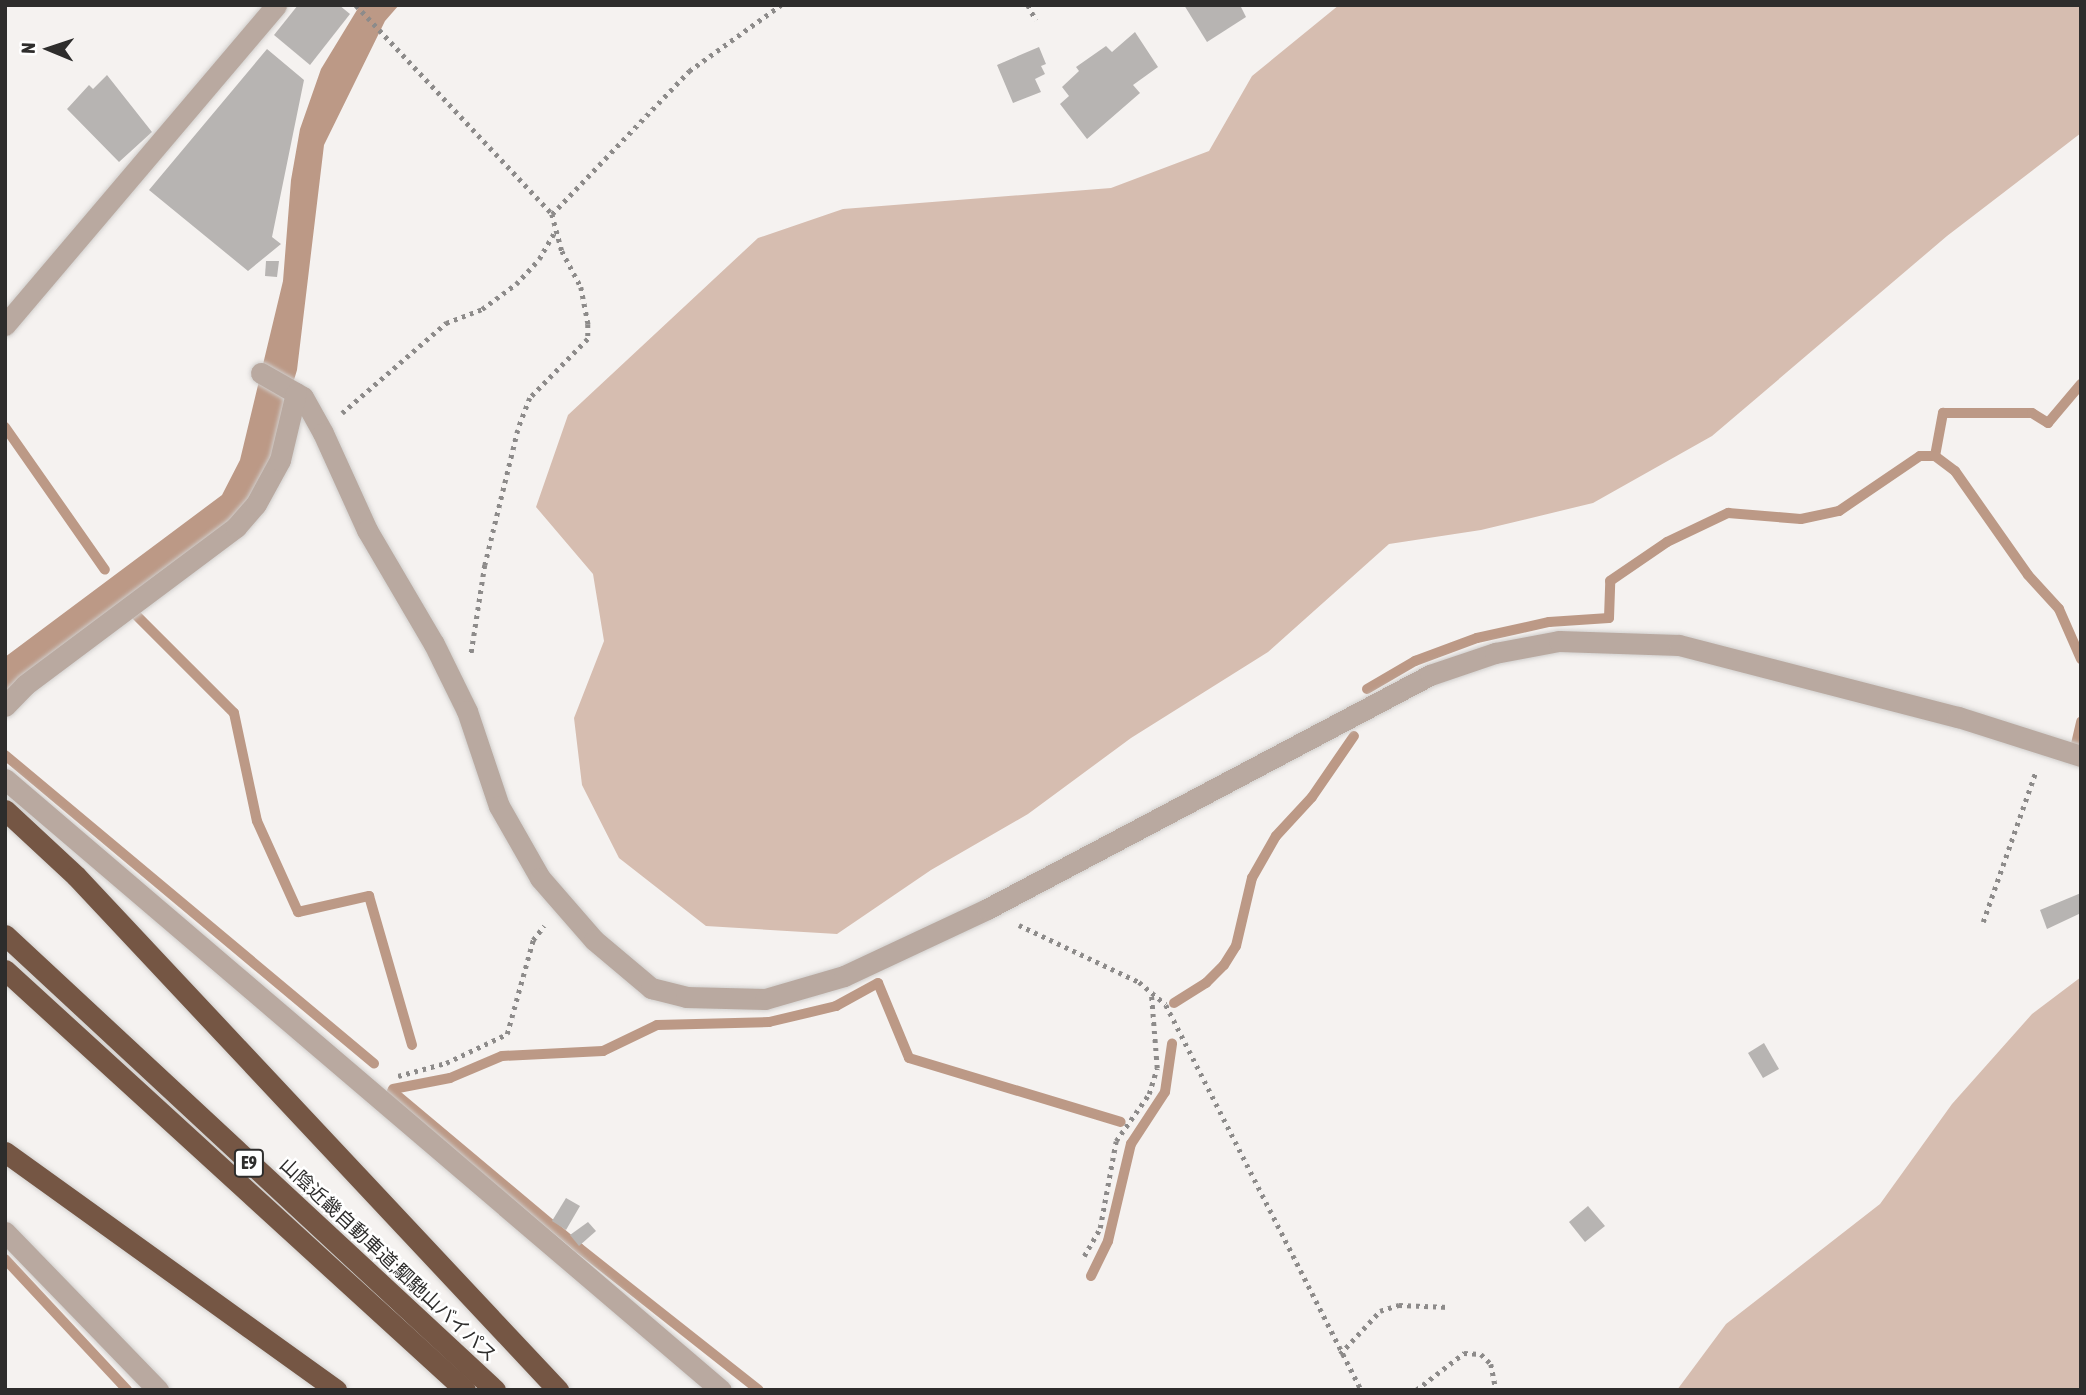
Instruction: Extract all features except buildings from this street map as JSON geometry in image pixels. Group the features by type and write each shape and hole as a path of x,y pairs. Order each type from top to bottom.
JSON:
{"highway":[{"path":"5,810 76,876 558,1390"},
{"name":"山陰近畿自動車道;駟馳山バイパス","path":"5,935 495,1390"},
{"name":"E9","path":"5,970 465,1390"},
{"path":"5,1152 336,1390"}],"street":[{"path":"5,325 276,5"},
{"path":"261,373 296,393 323,433 367,530 434,644 467,711 499,806 540,878 594,940 651,988 715,1000 765,999 844,976 987,909 1430,676 1495,653 1559,642 1679,645 1958,717 2081,756"},
{"path":"5,706 25,685 236,527 256,504 280,460 296,393"},
{"path":"5,779 721,1390"},
{"path":"5,1232 158,1390"}],"path":[{"path":"356,5 552,214 556,230 581,287 588,339 530,398 518,430 485,565 471,664"},
{"path":"552,214 689,71 781,5"},
{"path":"1028,5 1036,20"},
{"path":"323,433 392,366 446,323 482,309 516,284 539,259 556,230"},
{"path":"1983,922 2045,745"},
{"path":"360,1080 407,1076 507,1034 533,940 562,904"},
{"path":"987,909 1139,982 1166,1005 1247,1159 1340,1354 1361,1390"},
{"path":"1084,1256 1100,1228 1116,1141 1149,1094 1157,1068 1151,992"},
{"path":"1340,1354 1380,1311 1399,1306 1449,1307"},
{"path":"1416,1390 1464,1353 1481,1354 1491,1364 1496,1390"}],"shaded area":[{"path":"360,5 399,5 385,21 324,145 297,370 269,463 239,513 5,693 5,657 222,495 240,460 283,281 291,180 300,129 321,69"},
{"path":"1339,5 2081,5 2081,133 1947,236 1712,436 1593,503 1481,530 1389,544 1268,652 1131,738 1028,814 931,870 837,934 706,926 619,858 582,785 574,718 604,641 593,574 536,507 568,415 758,238 843,209 1111,188 1209,151 1252,76"},
{"path":"2081,977 2081,1390 1677,1390 1726,1324 1880,1204 1952,1104 2032,1014"}],"waterway":[{"path":"1935,456 1943,413 2032,413 2048,423 2081,384"},
{"path":"5,427 105,570"},
{"path":"1367,689 1415,661 1477,638 1549,622 1609,618 1610,581 1667,542 1728,513 1801,519 1839,511 1920,456 1935,456 1955,471 2028,575 2059,609 2081,659"},
{"path":"137,616 234,713 257,821 298,912 369,896 412,1045"},
{"path":"2076,744 2081,722"},
{"path":"1174,1003 1206,983 1224,965 1236,946 1252,878 1276,836 1312,797 1354,736"},
{"path":"5,755 374,1064"},
{"path":"393,1089 450,1078 502,1056 603,1051 657,1025 769,1022 836,1006 878,983 909,1058 1121,1122"},
{"path":"1091,1276 1108,1241 1131,1144 1165,1092 1172,1044"},
{"path":"392,1091 579,1248 759,1390"},
{"path":"5,1259 127,1390"}]}
